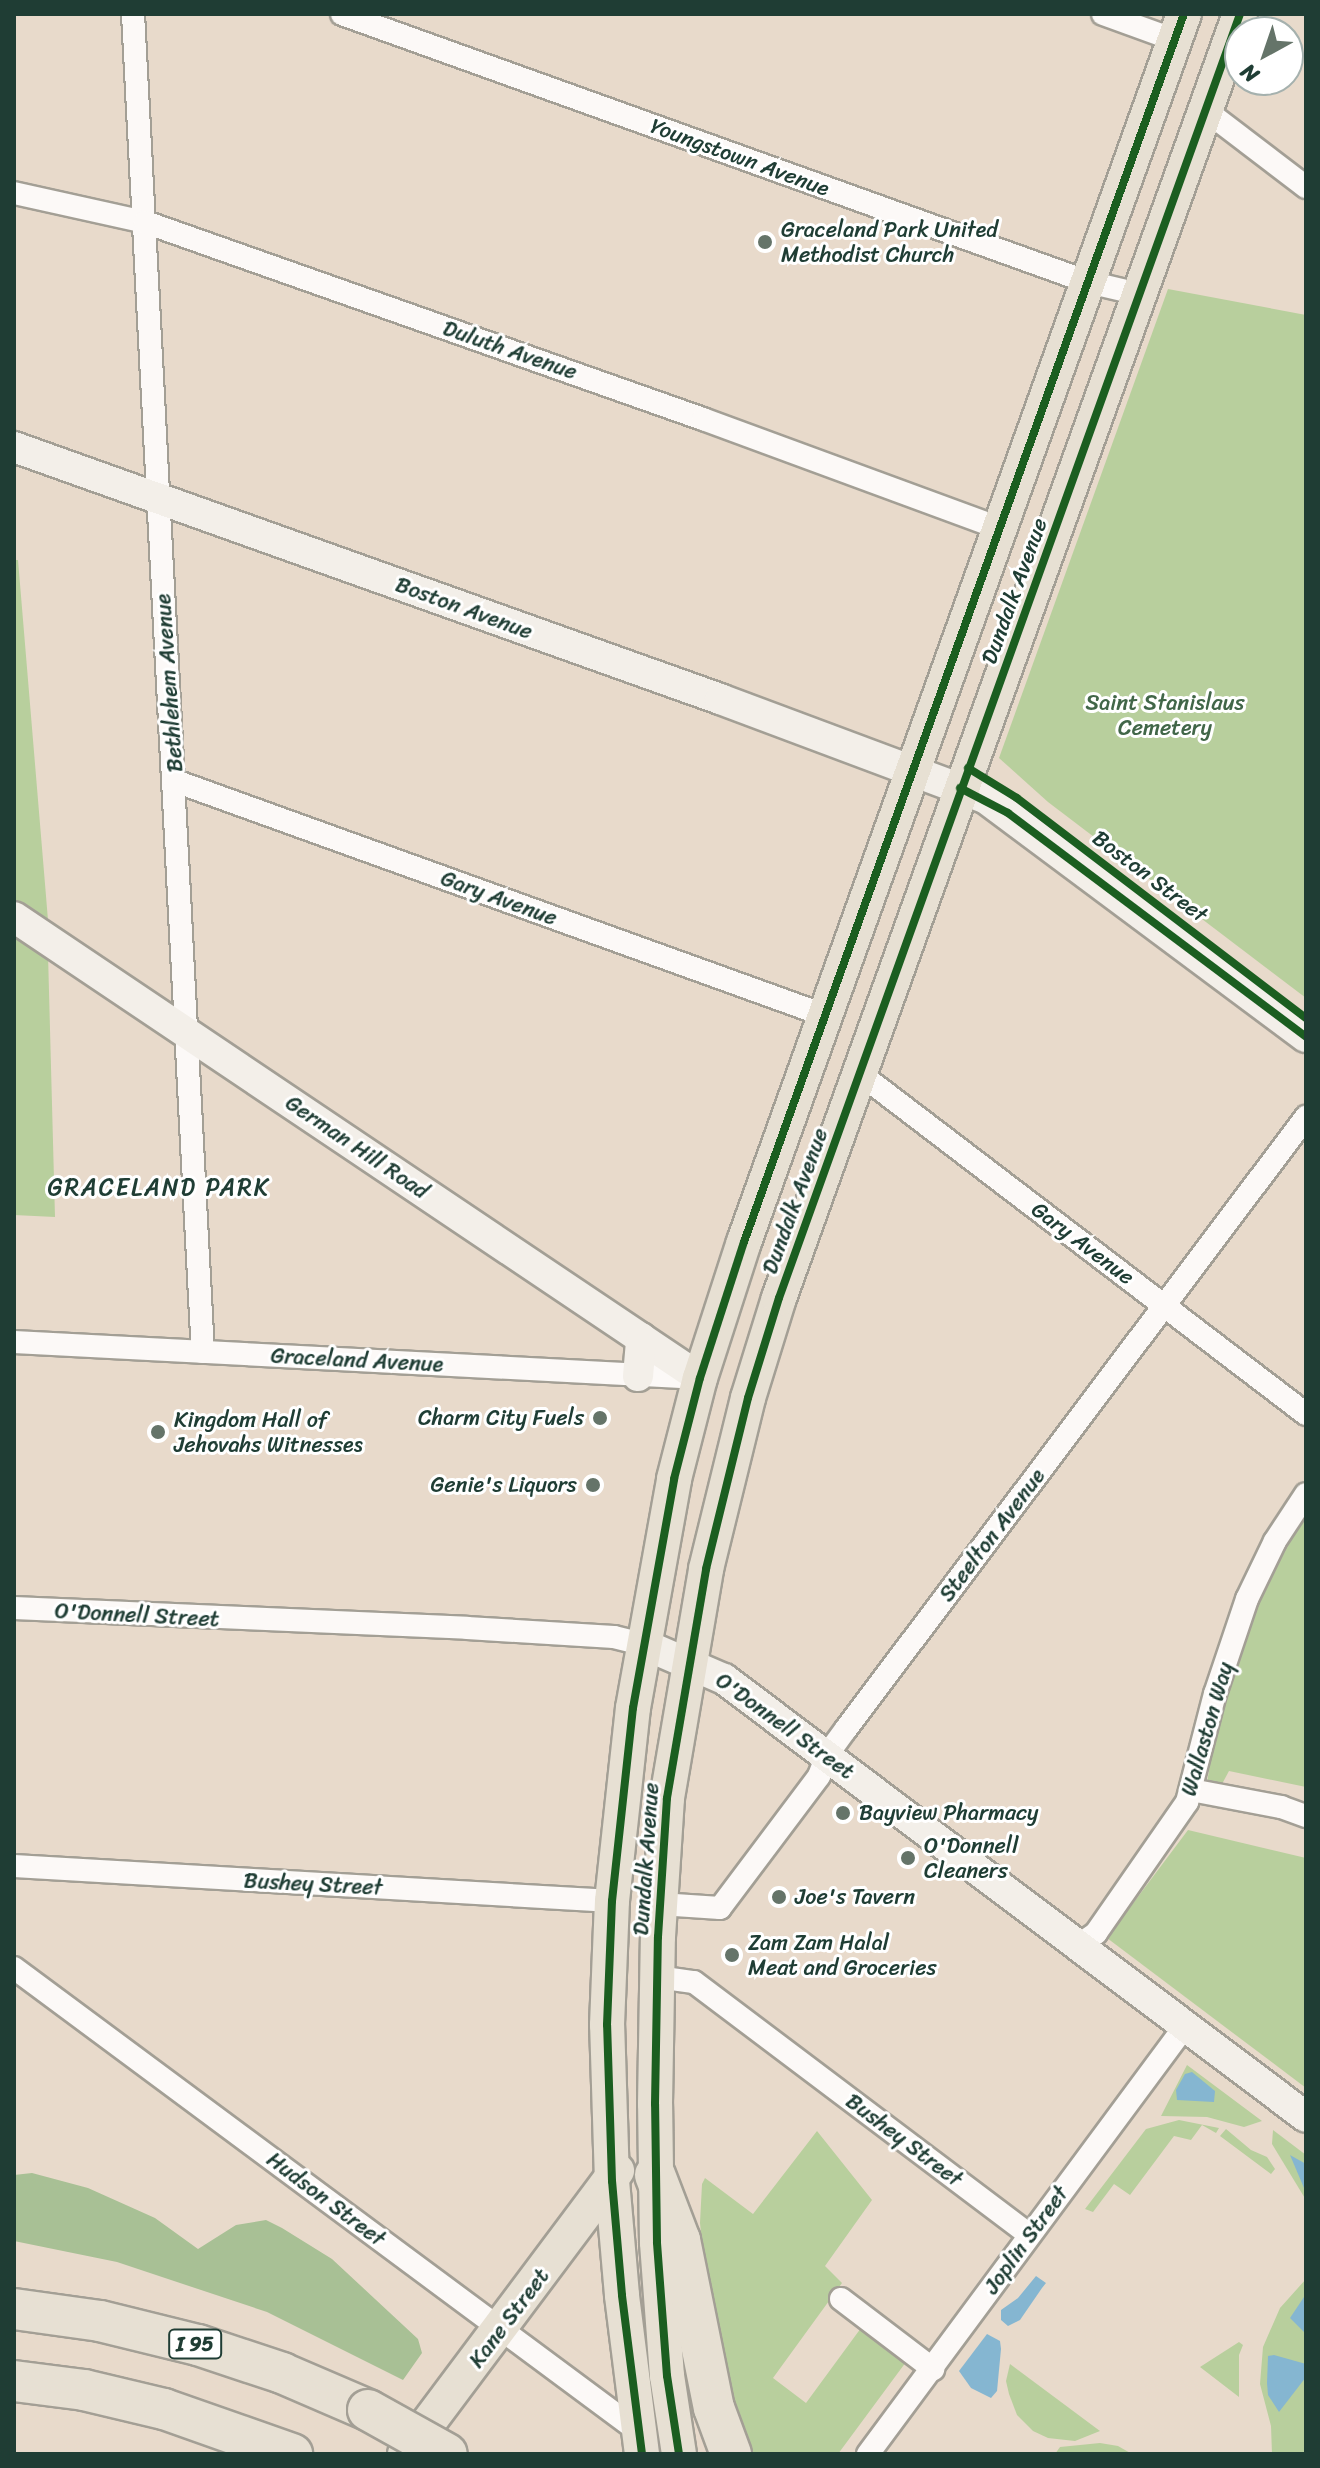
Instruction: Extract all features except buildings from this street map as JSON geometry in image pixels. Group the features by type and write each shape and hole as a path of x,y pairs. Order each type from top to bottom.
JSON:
{"highway":[{"path":"655,2175 680,2240 714,2408 731,2454"},
{"name":"I 95","path":"14,2309 100,2321 198,2345 282,2373 368,2410 447,2454"},
{"path":"14,2381 84,2390 164,2409 292,2454"}],"main road":[{"name":"Dundalk Avenue","path":"679,2454 667,2376 655,2175 657,1977 667,1798 706,1569 748,1398 779,1298 1240,14"},
{"name":"Dundalk Avenue","path":"640,2442 612,2181 607,2025 612,1901 643,1644 674,1479 700,1378 824,1015 1180,27"},
{"path":"612,2181 623,2155 633,2099 634,1980 647,1834 667,1798"},
{"name":"Kane Street","path":"405,2454 612,2181"}],"street":[{"name":"Bethlehem Avenue","path":"133,14 203,1352"},
{"name":"Youngstown Avenue","path":"342,14 1088,282 1139,294"},
{"path":"1103,14 1180,27"},
{"path":"1205,110 1306,187"},
{"name":"Duluth Avenue","path":"14,193 145,222 703,419 999,528"},
{"name":"Boston Avenue","path":"14,447 913,770 964,778"},
{"name":"Boston Street","path":"964,778 1017,798 1306,1018"},
{"name":"Boston Street","path":"964,778 1306,1037"},
{"name":"Gary Avenue","path":"175,781 824,1015"},
{"name":"German Hill Road","path":"14,917 700,1378"},
{"name":"Gary Avenue","path":"859,1073 1306,1414"},
{"name":"Steelton Avenue","path":"660,1904 720,1908 819,1776 827,1755 1306,1117"},
{"path":"638,1376 641,1338"},
{"name":"Graceland Avenue","path":"14,1342 700,1378"},
{"name":"Wallaston Way","path":"1079,1945 1096,1933 1187,1802 1215,1694 1247,1599 1275,1541 1306,1494"},
{"name":"O'Donnell Street","path":"14,1608 467,1628 614,1637 643,1644 724,1679 1306,2117"},
{"path":"1191,1790 1281,1807 1306,1816"},
{"name":"Bushey Street","path":"14,1866 612,1901"},
{"name":"Hudson Street","path":"14,1968 500,2328 640,2442"},
{"name":"Bushey Street","path":"657,1977 694,1982 1029,2234"},
{"name":"Joplin Street","path":"868,2454 1185,2026"},
{"path":"841,2299 933,2369"}],"green space":[{"name":"Saint Stanislaus Cemetery","path":"1168,289 1306,315 1306,998 1048,802 999,758"},
{"path":"14,560 18,560 48,920 14,899"},
{"path":"14,931 48,954 55,1217 14,1215"},
{"path":"1306,1508 1306,1787 1229,1771 1222,1784 1215,1786 1207,1783 1212,1751 1246,1626"},
{"path":"1188,1830 1306,1858 1306,2088 1107,1938"},
{"path":"1187,2065 1262,2121 1244,2127 1207,2117 1161,2116"},
{"path":"1179,2120 1219,2128 1216,2133 1202,2125 1191,2140 1174,2136 1130,2195 1114,2184 1093,2212 1085,2209 1146,2129"},
{"path":"1226,2129 1251,2150 1267,2157 1275,2169 1271,2174 1220,2136"},
{"path":"1273,2130 1306,2155 1306,2200 1272,2144"},
{"path":"817,2131 872,2200 825,2266 842,2283 773,2378 806,2403 861,2328 906,2362 838,2454 750,2454 726,2377 707,2291 700,2223 702,2184 705,2178 753,2214"},
{"path":"32,2173 88,2188 155,2218 198,2249 236,2225 266,2220 332,2259 418,2339 422,2353 403,2380 267,2312 117,2262 14,2241 14,2175"},
{"path":"1306,2279 1306,2454 1272,2454 1271,2426 1260,2384 1263,2347 1280,2308"},
{"path":"1239,2342 1243,2345 1239,2355 1239,2397 1200,2367"},
{"path":"1010,2364 1100,2431 1075,2441 1048,2438 1033,2431 1017,2415 1009,2394 1006,2381"},
{"path":"1100,2443 1118,2446 1132,2454 1055,2454 1060,2447"}],"water":[{"path":"1192,2072 1215,2091 1214,2102 1177,2100 1176,2090 1185,2074"},
{"path":"1290,2155 1306,2164 1306,2190 1304,2188"},
{"path":"1036,2276 1046,2283 1020,2320 1008,2326 1001,2320 1001,2310 1018,2298"},
{"path":"1306,2294 1306,2334 1290,2318"},
{"path":"987,2334 1000,2341 1001,2349 997,2391 991,2398 971,2388 959,2371"},
{"path":"1268,2356 1306,2364 1306,2377 1279,2412 1268,2395"}],"cycle path":[{"path":"642,2454 622,2295 612,2181 607,2025 612,1901 633,1708 674,1479 700,1378 744,1242 1184,14"},
{"path":"679,2454 667,2376 657,2242 655,2104 658,1937 667,1798 706,1569 748,1398 779,1298 1240,14"},
{"path":"968,768 1017,798 1306,1018"},
{"path":"960,788 1008,813 1306,1037"}],"place":[{"name":"Graceland Park United Methodist Church","path":"765,242"},
{"name":"Charm City Fuels","path":"600,1418"},
{"name":"Kingdom Hall of Jehovahs Witnesses","path":"158,1432"},
{"name":"Genie's Liquors","path":"593,1485"},
{"name":"Bayview Pharmacy","path":"843,1813"},
{"name":"O'Donnell Cleaners","path":"908,1858"},
{"name":"Joe's Tavern","path":"779,1897"},
{"name":"Zam Zam Halal Meat and Groceries","path":"732,1955"}],"district":[{"name":"GRACELAND PARK","path":"159,1188"}]}
